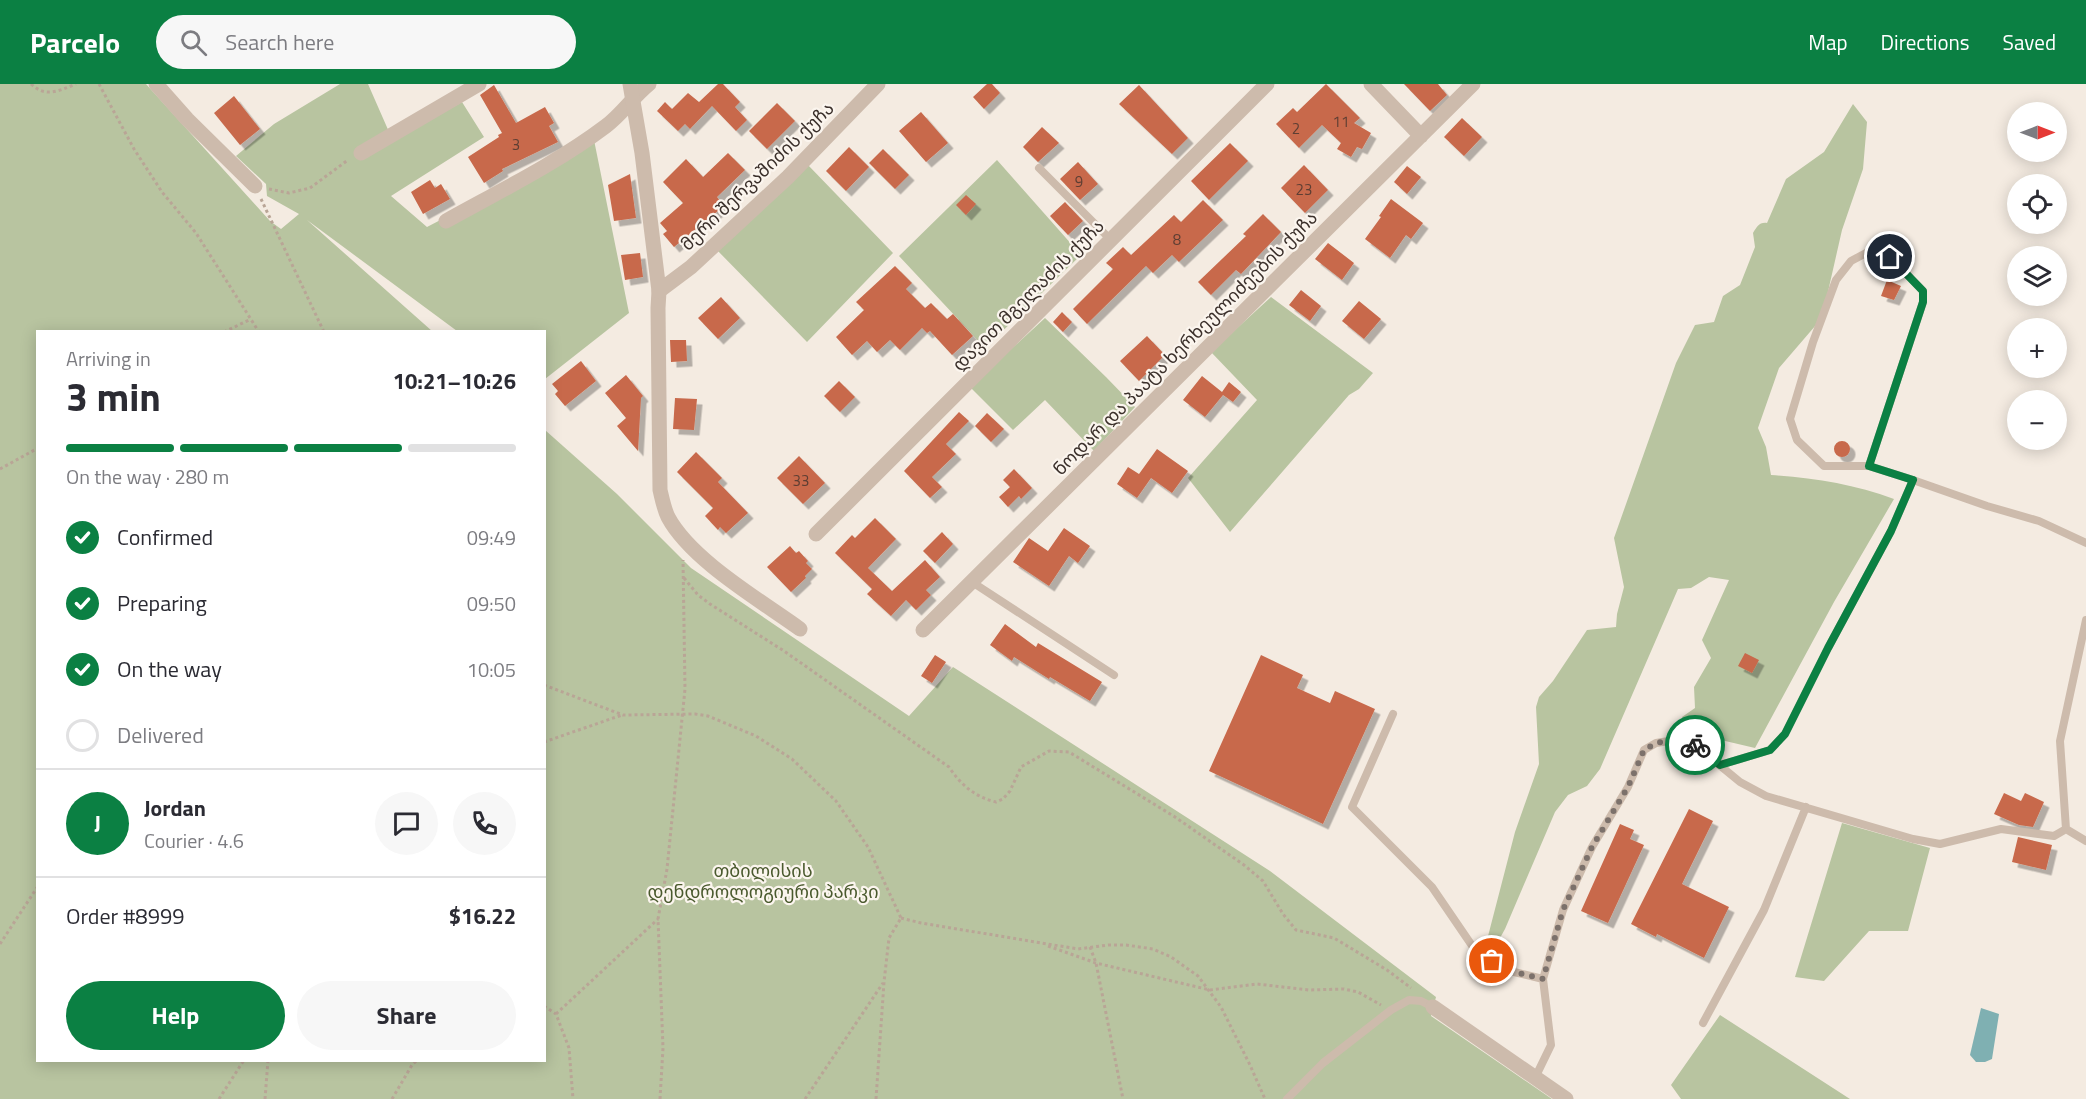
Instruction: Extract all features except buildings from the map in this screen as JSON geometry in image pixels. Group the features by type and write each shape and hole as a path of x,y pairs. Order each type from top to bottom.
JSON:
{"street":[{"path":"156,84 186,119 255,186"},
{"path":"361,153 479,84"},
{"path":"446,221 551,162 605,127 617,117 631,91 649,84"},
{"name":"მერი შერვაშიძის ქუჩა","path":"660,291 690,267 788,177 878,84"},
{"name":"დავით მგელაძის ქუჩა","path":"816,534 1268,84"},
{"path":"1371,84 1421,136"},
{"name":"ნოდარ და პაატა ხერხეულიძეების ქუჩა","path":"923,630 1473,84"},
{"path":"631,91 642,153 660,291 658,308 660,490 668,516 705,561 800,629"},
{"path":"1427,1004 1566,1099"}],"lane":[{"path":"1039,168 1111,240"},
{"path":"1869,466 1923,302 1923,291 1890,257 1879,253 1866,253 1851,261 1836,280 1790,419 1797,440 1824,466 1869,466 2039,521 2086,543"},
{"path":"1720,765 1770,750 1785,734 1891,531 1913,480"},
{"path":"972,582 1114,675"},
{"path":"2066,829 2060,741 2086,621"},
{"path":"1393,714 1352,807 1432,887 1474,950 1510,971 1543,979"},
{"path":"1535,1078 1551,1045 1543,979 1563,910 1592,847 1628,787 1644,750 1656,743 1675,740 1695,745 1740,782 1766,796 1913,839 1940,844 2001,830 2054,836 2066,829"},
{"path":"1703,1023 1764,910 1806,807"},
{"path":"2066,829 2086,841"},
{"path":"1287,1099 1323,1064 1391,1010 1409,1000 1427,1004"}],"path":[{"path":"31,84 39,91 50,93 76,84"},
{"path":"99,84 134,149 162,192 196,232 258,330"},
{"path":"255,186 289,193 310,188 361,153"},
{"path":"255,186 323,330"},
{"path":"228,330 251,319"},
{"path":"0,469 36,449"},
{"path":"660,1099 663,1048 658,919 667,870 685,689 683,560"},
{"path":"684,578 698,595 710,604 802,663 950,767 958,780 976,794 996,802 1003,799 1010,791 1021,767 1049,750 1069,752 1174,817 1244,865 1263,882 1296,930 1334,938 1387,970 1412,988 1427,1004"},
{"path":"546,686 623,715"},
{"path":"546,741 623,715 695,714 708,716 756,736 792,759 836,801 868,847 901,918"},
{"path":"0,944 36,889"},
{"path":"901,918 1078,949 1117,944 1153,949 1171,957 1198,976 1210,990 1221,1007 1265,1099"},
{"path":"876,1099 889,938 901,918"},
{"path":"556,1014 658,919"},
{"path":"1040,943 1096,963 1210,990 1257,984 1310,990 1344,989 1358,992 1391,1010"},
{"path":"1090,947 1096,963 1124,1099"},
{"path":"805,1099 884,982"},
{"path":"546,1007 556,1014 568,1048 573,1099"},
{"path":"219,1099 243,1062"},
{"path":"265,1099 268,1062"},
{"path":"392,1099 415,1062"}],"green space":[{"name":"თბილისის დენდროლოგიური პარკი","path":"0,84 146,84 270,221 281,229 299,214 267,196 266,184 236,156 274,124 340,84 368,84 393,141 462,102 484,137 391,196 427,227 594,140 629,313 546,378 546,330 456,330 307,220 431,330 36,330 36,1062 546,1062 546,431 617,494 691,568 909,716 953,667 1270,871 1436,997 1431,1016 1552,1099 0,1099"},
{"path":"1853,104 1867,122 1863,169 1842,230 1822,318 1779,368 1758,428 1766,447 1771,475 1833,482 1894,499 1834,602 1755,748 1704,736 1685,726 1682,717 1695,708 1694,687 1711,658 1702,640 1729,580 1709,577 1691,588 1678,589 1600,769 1587,786 1568,795 1555,812 1505,929 1490,956 1487,940 1515,832 1539,764 1536,707 1539,697 1553,681 1587,630 1616,627 1624,587 1614,538 1676,363 1695,325 1714,322 1723,296 1740,285 1755,247 1753,233 1760,224 1767,223 1786,179 1824,152"},
{"path":"997,160 1081,255 985,348 899,256"},
{"path":"808,165 893,253 807,342 716,249"},
{"path":"1271,297 1373,373 1359,389 1349,395 1230,532 1188,478 1257,400 1211,352"},
{"path":"1045,318 1135,407 1094,451 1045,400 1013,430 970,387"},
{"path":"1842,823 1930,848 1908,931 1869,931 1824,981 1795,977"},
{"path":"1720,1015 1850,1099 1681,1099 1671,1085"}],"water":[{"path":"1981,1008 1999,1014 1992,1059 1976,1062 1970,1055"}],"way so far":[{"path":"1492,961 1510,971 1543,979 1563,910 1592,847 1628,787 1644,750 1656,743 1675,740 1695,745"}],"route":[{"path":"1695,745 1720,765 1770,750 1785,734 1891,531 1913,480 1869,466 1923,302 1923,291 1890,257"}]}
